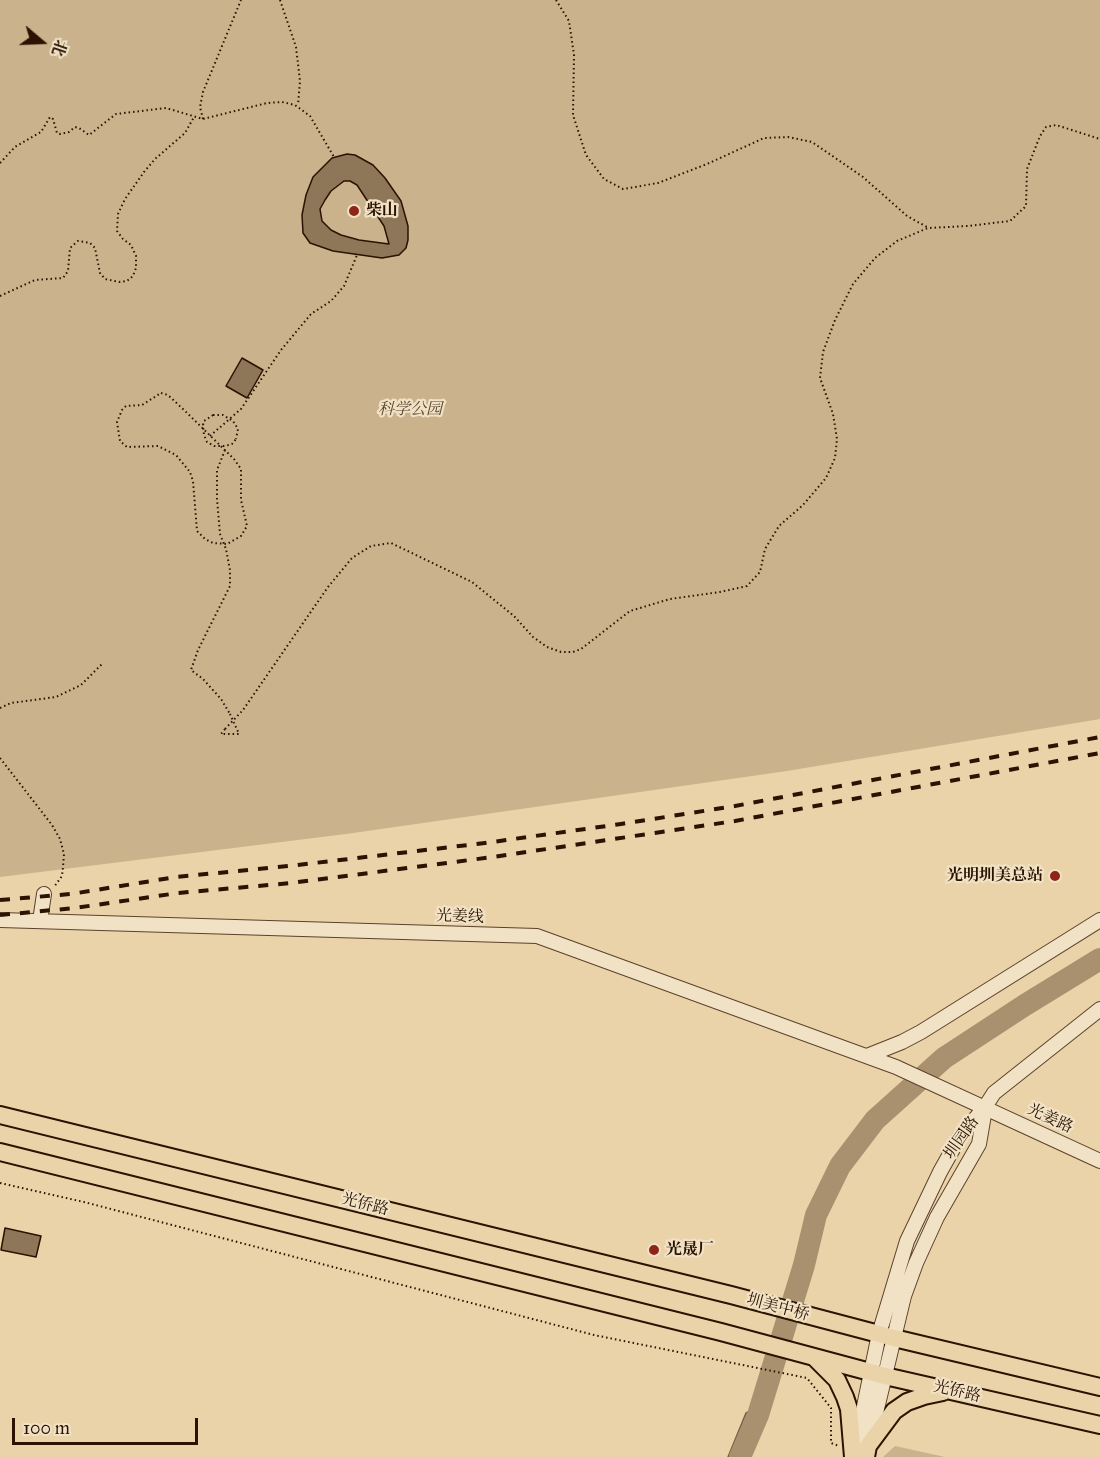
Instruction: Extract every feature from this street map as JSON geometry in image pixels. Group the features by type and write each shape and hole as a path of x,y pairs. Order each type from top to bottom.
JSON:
{"main road":[{"name":"光侨路","path":"0,1115 730,1295"},
{"path":"0,1152 815,1357 837,1380 846,1397 860,1453"},
{"name":"圳美中桥","path":"730,1295 886,1336"},
{"path":"886,1336 1100,1387"},
{"name":"光侨路","path":"815,1357 878,1374 1100,1425"},
{"path":"860,1453 889,1417 907,1402 952,1391"}],"street":[{"path":"40,921 44,894"},
{"name":"光姜线","path":"0,920 537,936 896,1067 986,1107"},
{"path":"867,1056 921,1032 1100,920"},
{"path":"986,1107 994,1093 1100,1009"},
{"name":"光姜路","path":"986,1107 1100,1161"},
{"name":"圳园路","path":"886,1336 937,1217 979,1144 986,1107"},
{"name":"圳园路","path":"860,1453 907,1241 924,1201 959,1138 986,1107"}],"path":[{"path":"202,119 200,106 206,82 241,0"},
{"path":"280,0 296,47 300,81 298,106"},
{"path":"556,0 570,21 574,55 573,115 586,155 604,179 623,189 658,183 764,138 788,137 812,142 863,177 907,216 928,228"},
{"path":"0,163 15,147 41,132 50,117 53,119 57,133 69,132 75,127 89,135 117,114 166,108 202,119 267,103 282,102 298,106 310,116 334,157"},
{"path":"0,297 35,280 63,278 68,271 70,248 78,241 90,243 95,248 100,273 105,279 119,282 127,281 133,276 136,256 131,245 117,231 118,214 125,199 154,159 185,133 194,117"},
{"path":"225,450 217,470 217,499 220,534 230,570 230,586 198,650 191,670 203,679 221,699 230,714 239,734 221,734 225,729 243,710 328,586 352,558 371,546 391,543 472,582 514,616 533,637 547,647 561,652 573,652 581,649 630,611 670,599 747,586 760,572 765,549 779,526 803,505 826,478 835,458 837,439 833,414 820,378 823,352 835,320 853,284 874,258 897,241 928,228 1010,221 1026,206 1027,169 1046,127 1056,125 1100,139"},
{"path":"210,436 241,409 281,350 311,314 331,301 344,286 357,255"},
{"path":"164,394 210,436 241,469 240,489 247,526 241,536 227,544 219,545 205,539 197,531 193,481 184,464 176,455 158,446 127,447 123,445 120,441 118,418 126,406 142,405 155,395 164,394"},
{"path":"213,415 223,415 229,418 238,429 236,439 232,444 225,447 214,446 207,442 204,435 204,421 213,415"},
{"path":"0,708 11,702 56,697 81,685 102,664"},
{"path":"0,758 52,825 60,839 64,854 62,876 59,882 44,894"},
{"path":"0,1183 84,1202 594,1335 807,1378 831,1408 831,1443 860,1453"}],"green space":[{"name":"科学公园","path":"0,0 1100,0 1100,719 787,771 346,834 0,877"},
{"path":"895,1446 945,1457 883,1457"}],"shaded area":[{"path":"761,1381 772,1385 762,1426 750,1457 728,1457 746,1413 754,1409"}],"building":[{"path":"347,154 355,155 373,165 401,201 408,226 408,240 406,248 399,255 382,258 333,251 310,243 303,233 302,215 306,195 313,177 332,158","holes":["344,181 357,185 384,226 389,244 341,235 331,230 322,221 320,209 331,191"]},
{"path":"242,358 263,370 247,398 226,386"},
{"path":"5,1228 41,1236 36,1257 1,1250"}],"waterway":[{"path":"740,1457 758,1415 804,1265 816,1215 840,1166 875,1120 944,1058 1100,959"}],"railway":[{"path":"0,900 71,894 176,877 485,843 621,824 735,806 1100,737"},
{"path":"0,915 75,908 178,893 291,883 493,857 735,821 1100,753"}],"place":[{"name":"柴山","path":"354,211"},
{"name":"光明圳美总站","path":"1055,876"},
{"name":"光晟厂","path":"654,1250"}]}
